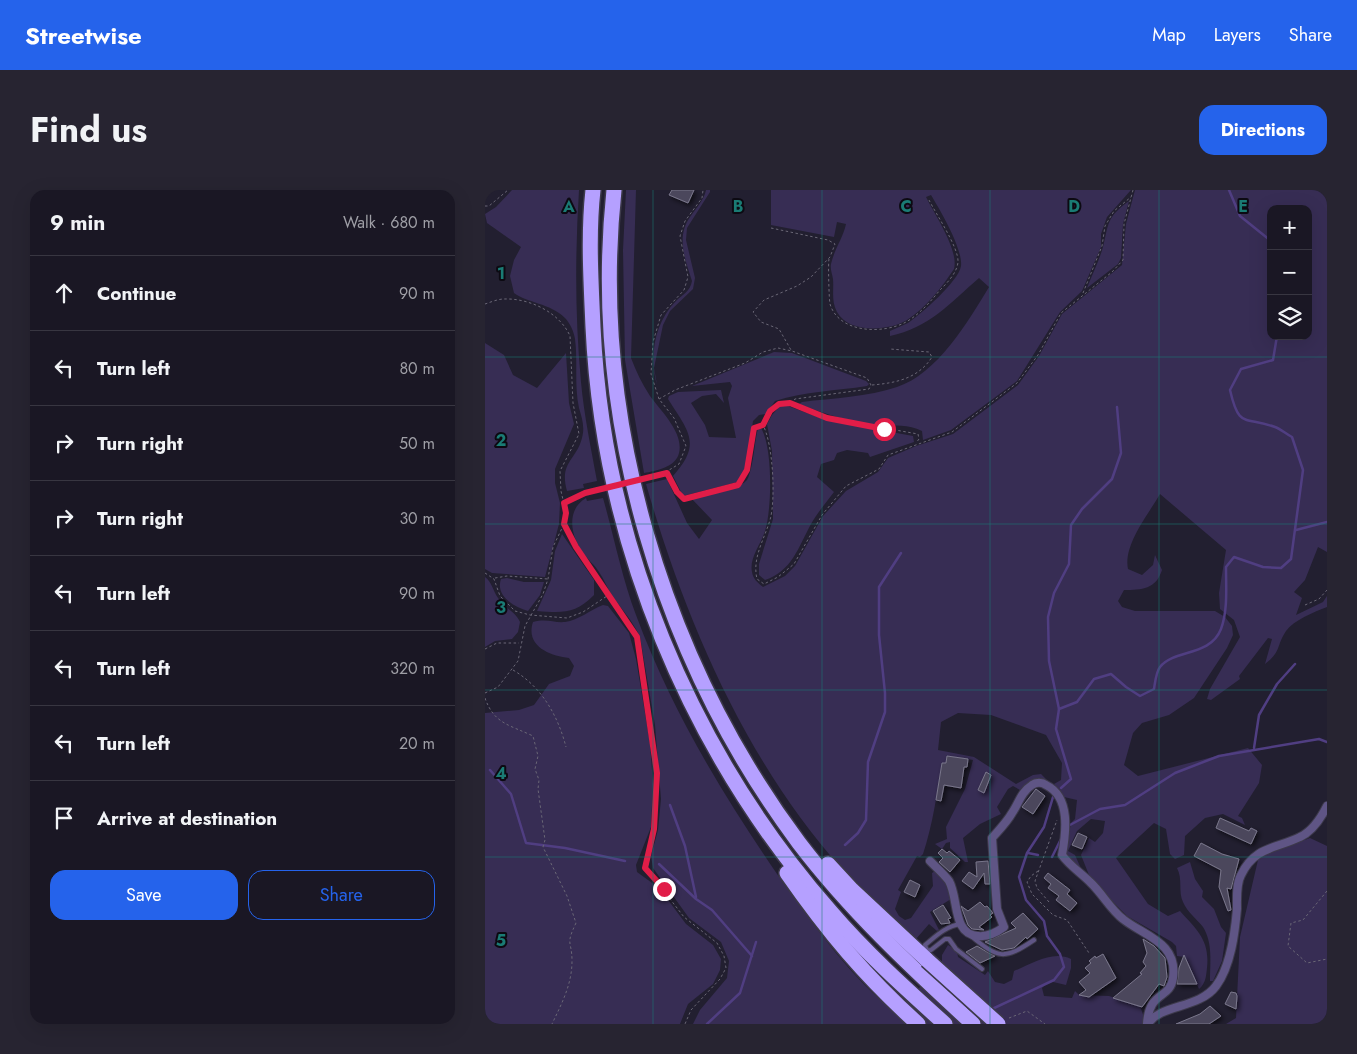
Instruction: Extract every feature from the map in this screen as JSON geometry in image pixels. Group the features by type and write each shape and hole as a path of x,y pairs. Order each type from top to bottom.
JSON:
{"highway":[{"path":"593,190 590,218 595,354 603,428 619,505 645,597 671,661 692,706 739,788 791,862 830,911 901,984 945,1024"},
{"path":"614,190 609,281 612,353 623,428 638,500 663,587 683,640 719,715 771,804 834,886 865,922 973,1024"},
{"path":"739,788 747,816 807,901 861,970 918,1024"},
{"path":"771,804 798,826 819,855 852,890 927,960 1001,1022"}],"street":[{"path":"931,860 949,882 961,924 969,934 981,936 996,933 1003,927 997,909 993,838 1012,813 1022,793 1033,783 1043,783 1053,788 1059,796 1067,823 1062,856 1091,882 1122,919 1161,941 1171,955 1173,978 1170,989 1152,1002 1147,1010 1147,1024"},
{"path":"1147,1024 1151,1018 1159,1014 1198,1001 1217,985 1224,968 1235,925 1240,876 1250,861 1265,849 1300,837 1308,832 1320,819 1327,806"}],"lane":[{"path":"961,924 951,925 925,945 927,951 945,939 949,939 956,949 982,969"},
{"path":"969,934 992,952 1001,956 1017,952 1034,940"}],"path":[{"path":"485,206 489,206 508,190"},
{"path":"564,503 585,493 667,473 679,464 686,446 674,418 659,399 651,374 653,342 661,316 684,290 688,277 680,236 685,221 702,198 703,190"},
{"path":"763,425 768,435 771,450 770,518 755,560 755,571 757,579 764,584 778,577 794,564 822,514 846,486 879,469 888,456 915,444 952,432 1017,383 1038,355 1061,313 1112,272 1123,260 1124,224 1133,190"},
{"path":"1081,296 1102,246 1105,226 1114,211 1132,196"},
{"path":"771,228 828,240 835,244 829,259 829,302 836,315 854,326 876,330 893,328 921,311 955,272 958,261 929,200"},
{"path":"792,350 779,329 761,322 753,312 764,300 797,286 811,277 829,259"},
{"path":"485,304 504,299 526,301 554,314 566,326 570,336 573,403 579,434 560,471 561,491 566,513 564,524 553,547 548,579 543,594 530,615 520,643 518,660 498,687 485,692"},
{"path":"659,399 675,390 745,363 763,352 778,348 792,350 867,378 871,385"},
{"path":"871,385 902,380 915,374 932,357 929,352 890,349"},
{"path":"790,403 795,399 869,390 871,385"},
{"path":"667,473 677,492 684,499 738,485 747,470 754,428 763,425 770,411 779,404 790,403 827,418 884,429 908,430 917,434 919,439 915,444"},
{"path":"564,524 576,547 637,637 657,773 654,829 645,868 684,917 717,943 724,956 725,968 720,979 691,1010 685,1024"},
{"path":"485,573 494,579 500,596 515,611 530,615 567,618 583,612 609,595"},
{"path":"494,579 507,576 548,579"},
{"path":"1305,605 1319,599 1327,590"},
{"path":"485,649 497,643 520,643"},
{"path":"512,669 531,683 549,706 560,725 566,747"},
{"path":"485,698 489,709 498,721 533,736 538,756 535,769 539,780 538,790 545,840 543,847 567,896 576,923 568,943 572,960 569,991 552,1024"},
{"path":"1049,902 1037,888 1035,881 1062,808"},
{"path":"1038,871 1027,882 1032,894 1053,915 1067,920 1089,953"},
{"path":"1327,891 1303,920 1291,923 1288,946 1307,963 1327,960"},
{"path":"1001,1022 1027,1010 1045,1024"}],"shaded area":[{"path":"512,190 579,190 576,286 579,358 584,407 597,481 583,484 584,488 567,491 565,481 569,462 579,446 583,430 576,382 576,348 573,331 567,320 553,309 514,293 510,276 514,260 521,247 487,223 485,214 496,207"},
{"path":"626,190 636,190 631,358 650,396 675,430 680,445 679,453 674,462 665,468 644,473 625,360 623,250"},
{"path":"706,190 710,190 710,192 687,228 686,240 695,278 693,289 670,311 663,325 654,368 657,385 653,363 655,341 663,319 691,285 692,281 683,248 683,232 690,217 702,201"},
{"path":"771,190 1131,190 1107,217 1101,234 1101,247 1082,291 1060,312 1017,381 951,430 923,440 922,431 912,427 880,425 849,420 799,404 802,402 874,393 897,387 912,380 925,371 950,345 989,287 979,278 928,321 890,336 890,331 908,323 947,289 961,266 961,259 955,240 931,195 926,197 950,243 955,261 954,269 939,290 907,320 899,324 880,328 860,327 850,324 843,319 835,308 831,268 832,259 846,224 837,222 834,237 771,225"},
{"path":"1135,190 1327,190 1327,552 1318,547 1305,580 1294,592 1302,598 1296,615 1323,602 1327,596 1327,607 1294,623 1286,631 1274,655 1265,664 1272,639 1268,638 1239,676 1240,679 1211,700 1207,699 1210,689 1240,637 1234,620 1220,609 1219,593 1226,550 1160,494 1133,540 1127,560 1128,569 1142,575 1153,565 1155,555 1162,570 1152,585 1137,590 1124,590 1118,601 1122,607 1135,611 1215,611 1225,617 1232,626 1233,635 1227,648 1194,698 1169,715 1142,723 1133,733 1124,765 1138,776 1248,748 1262,765 1259,783 1238,816 1242,818 1245,825 1223,814 1205,818 1185,836 1184,855 1175,859 1170,854 1166,829 1154,823 1116,858 1148,904 1168,916 1180,911 1201,936 1206,950 1207,968 1205,979 1199,989 1185,957 1177,956 1176,946 1127,916 1091,880 1081,855 1089,838 1095,842 1103,833 1105,821 1091,819 1077,831 1068,851 1075,855 1083,873 1065,853 1071,823 1075,819 1077,800 1064,797 1054,784 1061,780 1062,763 1046,735 991,715 958,713 941,722 938,750 974,757 1016,784 1033,775 1041,774 1046,779 1028,783 1020,790 1013,786 1008,789 997,807 1001,814 980,824 963,838 968,862 965,862 950,848 950,842 946,843 942,849 935,844 947,839 946,827 965,789 973,760 947,756 946,763 942,763 932,820 923,854 920,857 917,856 898,890 901,892 895,909 899,916 905,920 911,918 933,886 932,873 935,871 945,883 951,899 930,912 939,930 937,931 929,924 916,939 878,905 842,869 808,827 776,783 748,736 700,637 662,535 646,484 667,479 687,523 699,539 712,520 691,498 731,489 745,482 752,466 758,428 761,428 768,449 770,494 765,531 752,562 752,572 755,579 763,587 785,576 795,566 823,516 846,491 878,472 888,458 916,446 953,434 1018,385 1039,356 1062,314 1122,265 1126,224"},
{"path":"1129,201 1123,224 1121,258 1118,264 1087,288 1101,252 1110,221 1116,212"},
{"path":"485,343 504,355 513,375 537,388 566,353 569,403 574,424 555,469 555,483 560,503 559,524 545,577 492,573 485,569"},
{"path":"774,352 792,353 866,381 869,384 867,386 798,395 775,401 766,414 759,415 753,421 746,469 738,482 683,496 673,476 687,455 690,446 689,438 682,420 668,399 669,396 678,392 721,390 724,403 716,394 702,396 691,403 705,425 709,437 736,438 728,398 732,386 730,382 692,386"},
{"path":"780,406 788,406 826,420 913,436 914,442 870,457 868,453 847,450 837,453 834,460 821,464 817,477 834,492 813,520 788,565 782,571 765,580 759,575 759,564 773,519 772,451 767,424"},
{"path":"586,498 587,501 603,498 626,587 636,615 666,686 701,754 741,820 784,884 835,952 879,999 895,1012 942,965 942,955 948,945 957,951 958,957 985,975 988,971 995,982 1004,984 1012,980 1014,971 1042,959 1057,956 1071,959 1071,968 1066,985 1049,981 1042,988 1044,996 1072,998 1075,991 1079,995 1109,996 1140,1006 1145,1020 1144,1024 693,1024 700,1010 727,978 729,961 721,942 689,918 653,868 651,856 658,830 661,799 655,725 640,637 597,569 584,554 576,540 573,532 573,517 579,503"},
{"path":"562,534 594,580 594,595 581,606 568,611 537,611 551,580 555,551"},
{"path":"485,577 500,601 520,622 518,632 512,639 495,641 485,647"},
{"path":"507,578 524,582 544,582 540,595 528,611 512,604 503,596 500,585 501,579"},
{"path":"603,605 608,606 629,633 636,659 650,743 653,784 651,827 636,865 637,872 659,888 686,924 713,945 721,959 720,970 713,984 688,1004 680,1024 485,1024 485,713 519,710 534,705 549,684 570,676 574,666 569,658 547,652 536,643 531,630 533,622 542,620 570,621"},
{"path":"1310,838 1327,846 1327,1024 1226,1024 1236,1018 1240,937 1258,860 1268,853"},
{"path":"1190,862 1195,879 1203,891 1202,897 1214,909 1221,927 1226,933 1222,961 1213,981 1210,981 1210,953 1206,933 1185,906 1181,894 1180,877 1177,868"}],"building":[{"path":"672,190 694,190 688,203 669,195"},
{"path":"947,756 968,759 967,767 964,767 961,788 944,785 941,801 936,800 942,763 946,763"},
{"path":"986,772 991,775 984,793 978,790"},
{"path":"1036,789 1045,796 1033,814 1022,807"},
{"path":"1220,818 1249,831 1251,828 1257,831 1251,844 1216,828"},
{"path":"1078,833 1087,837 1082,849 1072,845"},
{"path":"1201,843 1222,854 1239,859 1231,889 1227,888 1231,910 1228,911 1219,887 1221,870 1194,856"},
{"path":"942,849 947,853 949,851 960,860 950,872 939,862 943,858 938,853"},
{"path":"988,861 990,884 985,884 984,873 973,889 962,881 969,872 977,877 976,862"},
{"path":"1048,873 1070,890 1067,894 1077,903 1070,911 1056,900 1059,896 1048,888 1051,884 1044,878"},
{"path":"910,880 920,885 915,897 904,892"},
{"path":"980,902 993,913 990,915 992,917 979,927 984,930 972,929 968,925 961,906 968,911"},
{"path":"943,905 951,918 948,919 950,923 941,924 933,911"},
{"path":"1023,913 1038,929 1027,939 1026,937 1014,948 1002,950 985,942 1016,928 1011,923"},
{"path":"1143,939 1154,946 1165,958 1167,977 1164,986 1159,984 1142,1007 1113,998 1142,974 1140,973 1146,966 1143,962 1147,953"},
{"path":"977,946 995,956 980,963 966,952"},
{"path":"1103,954 1116,978 1089,997 1079,995 1086,990 1079,982 1090,973 1085,968 1091,963 1089,961 1095,956 1096,958"},
{"path":"1184,955 1197,984 1177,984 1179,968"},
{"path":"1231,992 1236,993 1237,996 1236,1009 1225,1004"},
{"path":"1210,1006 1221,1016 1209,1024 1176,1024 1200,1014"}],"waterway":[{"path":"1229,190 1240,216 1267,238"},
{"path":"1059,709 1077,702 1094,679 1111,674 1140,696 1154,689 1159,669 1166,661 1201,649 1216,638 1221,629 1225,614 1226,567 1234,557 1263,567 1281,568 1291,559 1303,470 1292,437 1277,428 1250,421 1240,416 1236,411 1230,390 1241,369 1273,360 1276,340"},
{"path":"1061,788 1071,779 1056,729 1059,709 1049,661 1048,617 1054,593 1069,564 1071,525 1082,509 1112,479 1121,453 1117,407"},
{"path":"1296,530 1327,522"},
{"path":"845,845 858,833 866,820 868,762 885,712 879,635 879,587 901,553"},
{"path":"1254,748 1259,715 1277,684 1295,664"},
{"path":"1068,826 1100,809 1125,805 1175,773 1219,756 1319,739 1327,742"},
{"path":"490,770 511,794 526,843 565,848 625,861"},
{"path":"990,1010 1054,980 1064,967 1060,954 1047,936 1044,921 1026,900 1019,877 1027,853 1044,827 1053,797"},
{"path":"670,805 685,846 696,897"},
{"path":"1052,857 1062,837"},
{"path":"1028,853 1038,855"},
{"path":"659,864 696,899 712,910 752,956"},
{"path":"707,1024 740,993 756,942"}],"route":[{"path":"664,889 645,868 654,829 657,773 637,637 576,547 564,524 566,513 564,503 585,493 667,473 677,492 684,499 738,485 744,478 747,470 754,439 754,428 763,425 770,411 779,404 790,403 827,418 884,429"}]}
